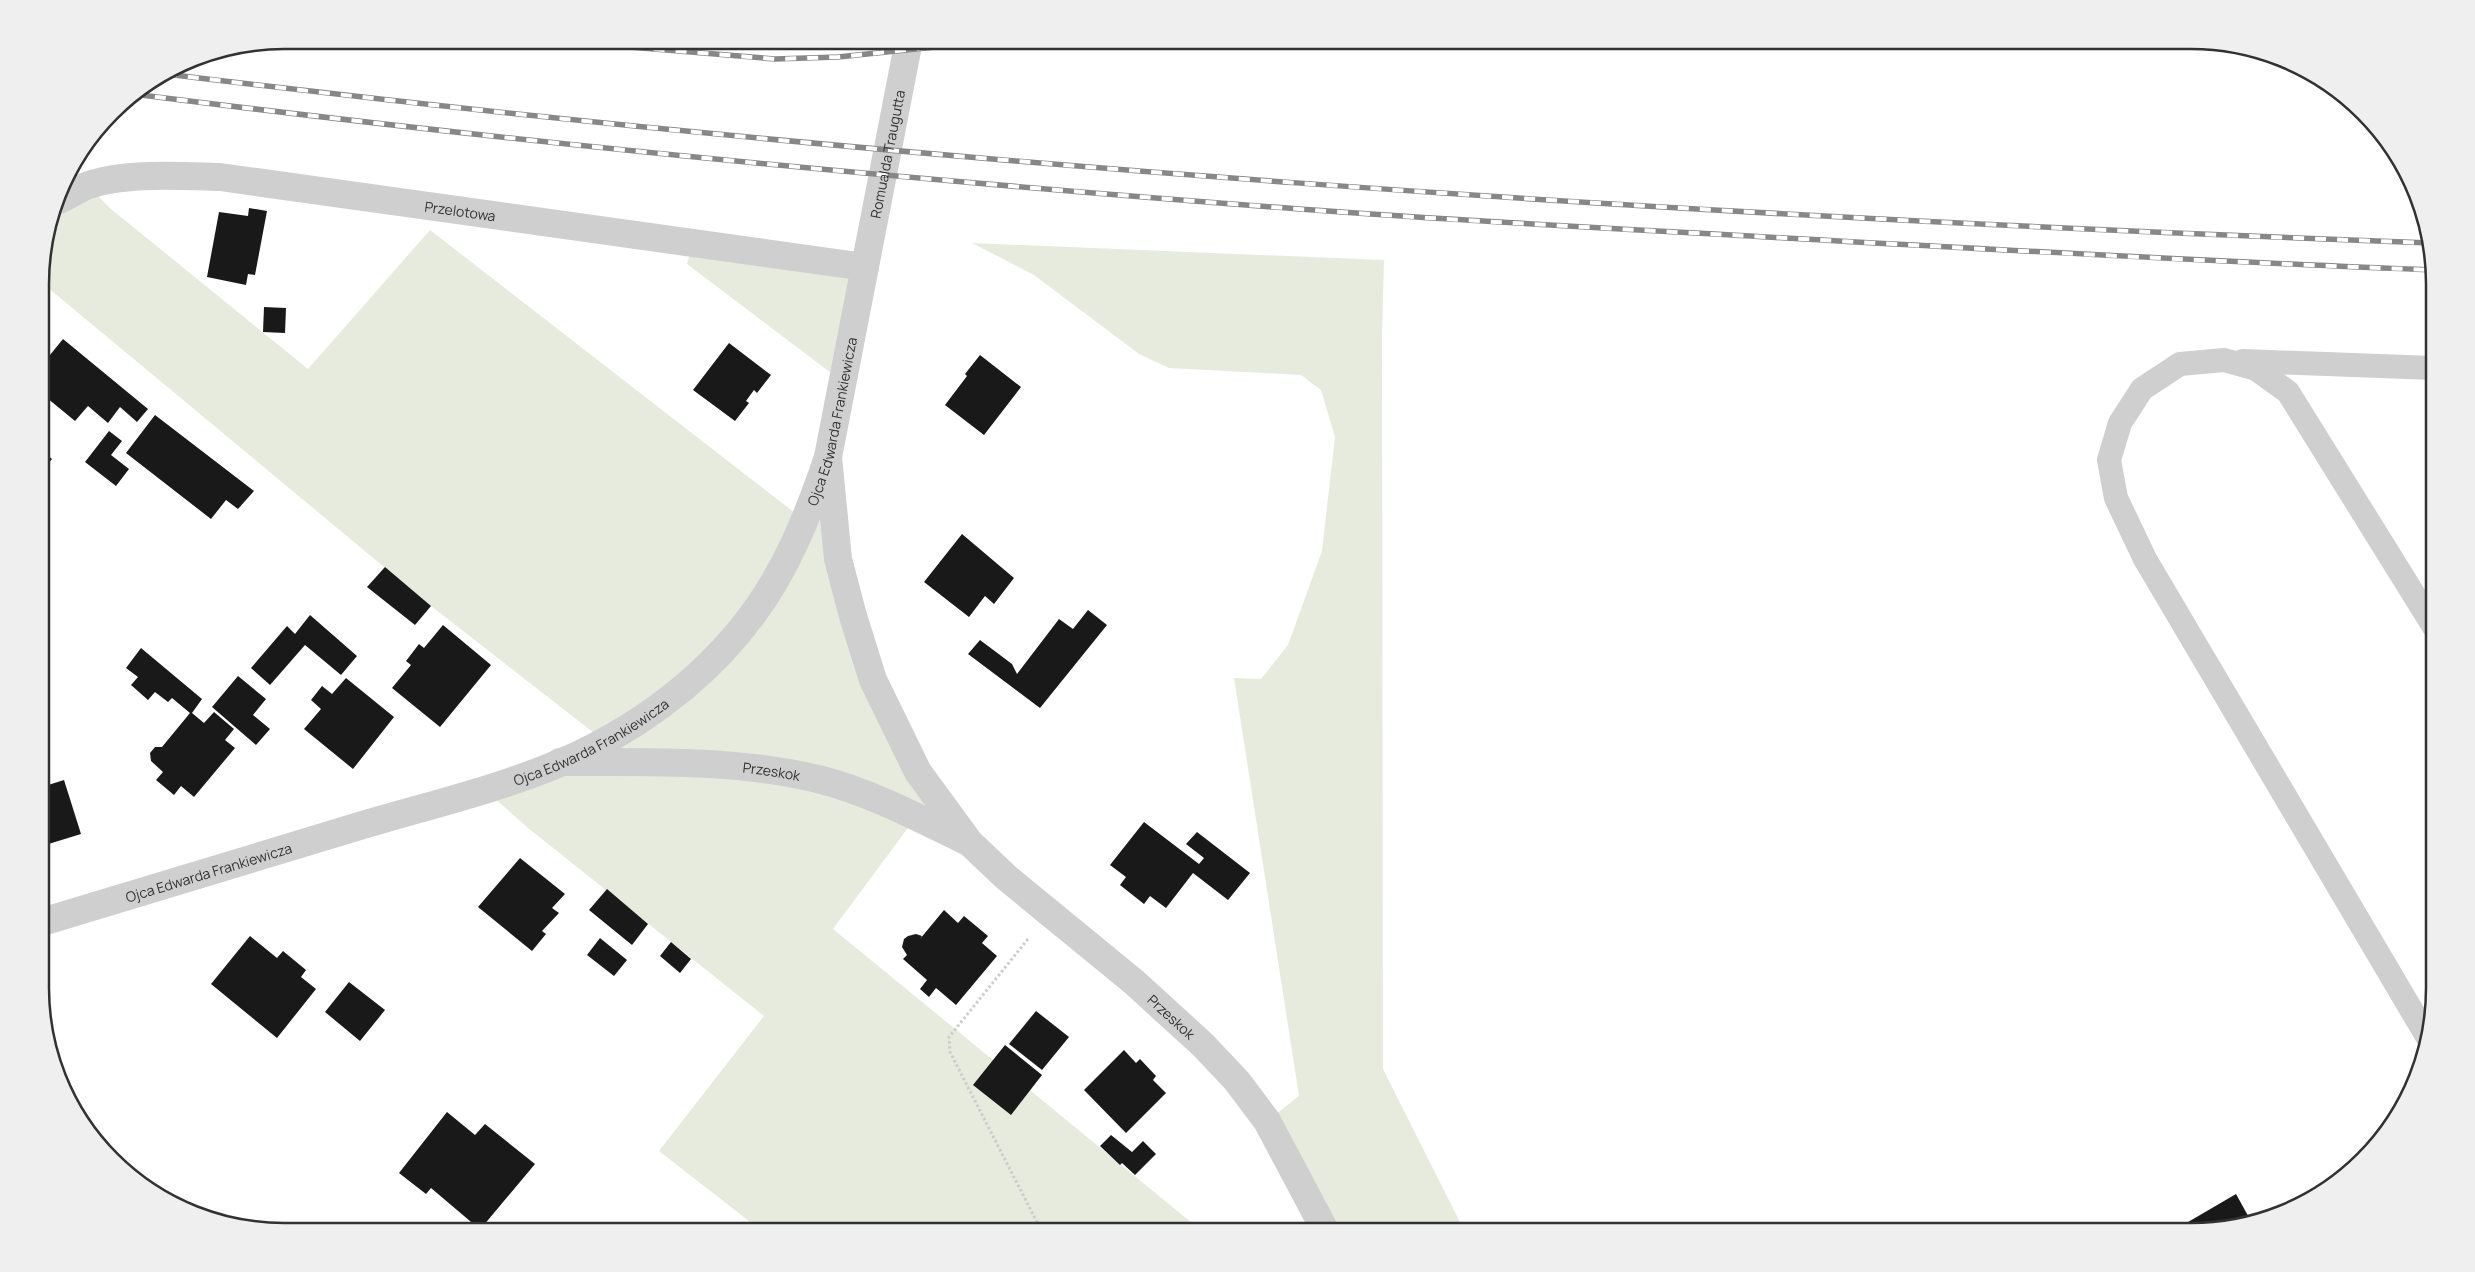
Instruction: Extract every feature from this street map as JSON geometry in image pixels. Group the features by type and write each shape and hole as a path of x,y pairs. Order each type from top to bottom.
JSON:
{"street":[{"name":"Romualda Traugutta","path":"865,267 907,49"},
{"name":"Przelotowa","path":"66,197 88,186 122,179 159,175 220,177 865,267"},
{"name":"Ojca Edwarda Frankiewicza","path":"49,920 492,786 560,762 648,715 704,670 726,647 755,612 777,578 813,503 828,458 865,267"},
{"name":"Przeskok","path":"828,458 838,559 873,680 918,772 970,843 1007,878 1153,998 1238,1081 1267,1121 1321,1223"},
{"name":"Przeskok","path":"560,762 688,761 778,771 820,780 867,796 970,843"}],"lane":[{"path":"2224,360 2256,369 2288,392 2426,614"},
{"path":"2423,1029 2145,559 2116,498 2108,460 2120,423 2142,389 2180,364 2224,360 2426,368"}],"path":[{"path":"1037,1223 950,1052 949,1037 1049,913"}],"shaded area":[{"path":"88,186 111,209 308,369 430,230 804,520 828,457 853,616 943,806 916,817 833,929 1192,1223 751,1223 659,1151 764,1016 528,828 484,789 603,740 431,606 49,289 49,268 53,238 66,197"},
{"path":"693,243 865,267 843,382 687,264"},
{"path":"972,243 1384,260 1382,337 1383,1069 1460,1223 1321,1223 1267,1121 1299,1096 1234,678 1261,679 1288,645 1322,551 1335,437 1321,390 1301,375 1169,368 1139,354 1034,275"}],"building":[{"path":"249,208 267,211 255,275 248,274 246,285 207,277 219,212 248,216"},
{"path":"264,307 286,308 285,333 263,332"},
{"path":"63,339 148,409 137,422 120,407 108,423 88,406 75,421 49,400 49,356"},
{"path":"729,343 771,375 757,393 754,390 746,401 749,403 735,421 693,390"},
{"path":"980,355 1021,387 984,435 945,405"},
{"path":"155,415 254,491 238,509 226,500 211,519 126,453"},
{"path":"109,431 122,441 111,455 129,469 116,486 85,462"},
{"path":"962,534 1014,578 994,604 985,596 969,617 924,582"},
{"path":"385,567 431,606 415,625 367,587"},
{"path":"1088,610 1107,625 1040,708 968,654 980,640 1012,664 1017,674 1059,619 1073,629"},
{"path":"310,615 357,656 341,675 305,645 270,685 251,668 287,626 295,634"},
{"path":"443,625 491,665 440,727 392,688 411,665 406,661 419,644 424,648"},
{"path":"141,648 202,699 192,713 204,723 214,712 234,729 225,740 235,748 194,797 181,786 174,795 156,780 163,772 151,761 150,753 155,747 162,747 190,713 172,698 168,702 155,692 148,700 131,685 138,677 126,668"},
{"path":"238,676 266,699 253,715 270,729 256,745 212,707"},
{"path":"346,678 394,717 353,769 304,729 321,709 311,700 322,686 332,694"},
{"path":"64,780 81,834 49,844 49,785"},
{"path":"1144,822 1199,864 1204,858 1186,844 1197,832 1250,873 1228,900 1193,873 1166,908 1150,896 1144,904 1120,885 1126,877 1110,865"},
{"path":"520,858 565,894 552,908 559,913 542,931 546,934 532,951 478,907"},
{"path":"607,889 648,924 632,945 589,910"},
{"path":"944,910 958,923 964,916 988,936 982,943 997,956 956,1005 936,988 929,997 920,989 927,980 903,959 907,955 902,947 904,939 916,934 922,936 920,939"},
{"path":"250,936 277,958 283,951 306,970 301,977 316,989 277,1038 211,984"},
{"path":"600,938 627,960 614,976 587,955"},
{"path":"671,942 691,959 680,973 660,956"},
{"path":"349,982 385,1010 360,1041 325,1012"},
{"path":"1036,1011 1069,1037 1042,1070 1009,1044"},
{"path":"1005,1045 1042,1075 1011,1115 973,1085"},
{"path":"1124,1050 1136,1063 1140,1059 1156,1076 1153,1080 1166,1093 1126,1133 1084,1090"},
{"path":"447,1112 475,1135 485,1124 535,1164 486,1223 472,1223 431,1188 426,1194 399,1173"},
{"path":"1111,1135 1132,1152 1143,1141 1156,1154 1135,1175 1122,1163 1120,1165 1100,1146"},
{"path":"2236,1194 2248,1216 2207,1223 2186,1223"}],"railway":[{"path":"653,49 775,59 838,57 916,49"},
{"path":"176,75 448,107 731,135 1014,161 1297,183 1863,218 2423,243"},
{"path":"143,95 424,129 715,159 1153,198 1481,221 2190,260 2426,270"}]}
